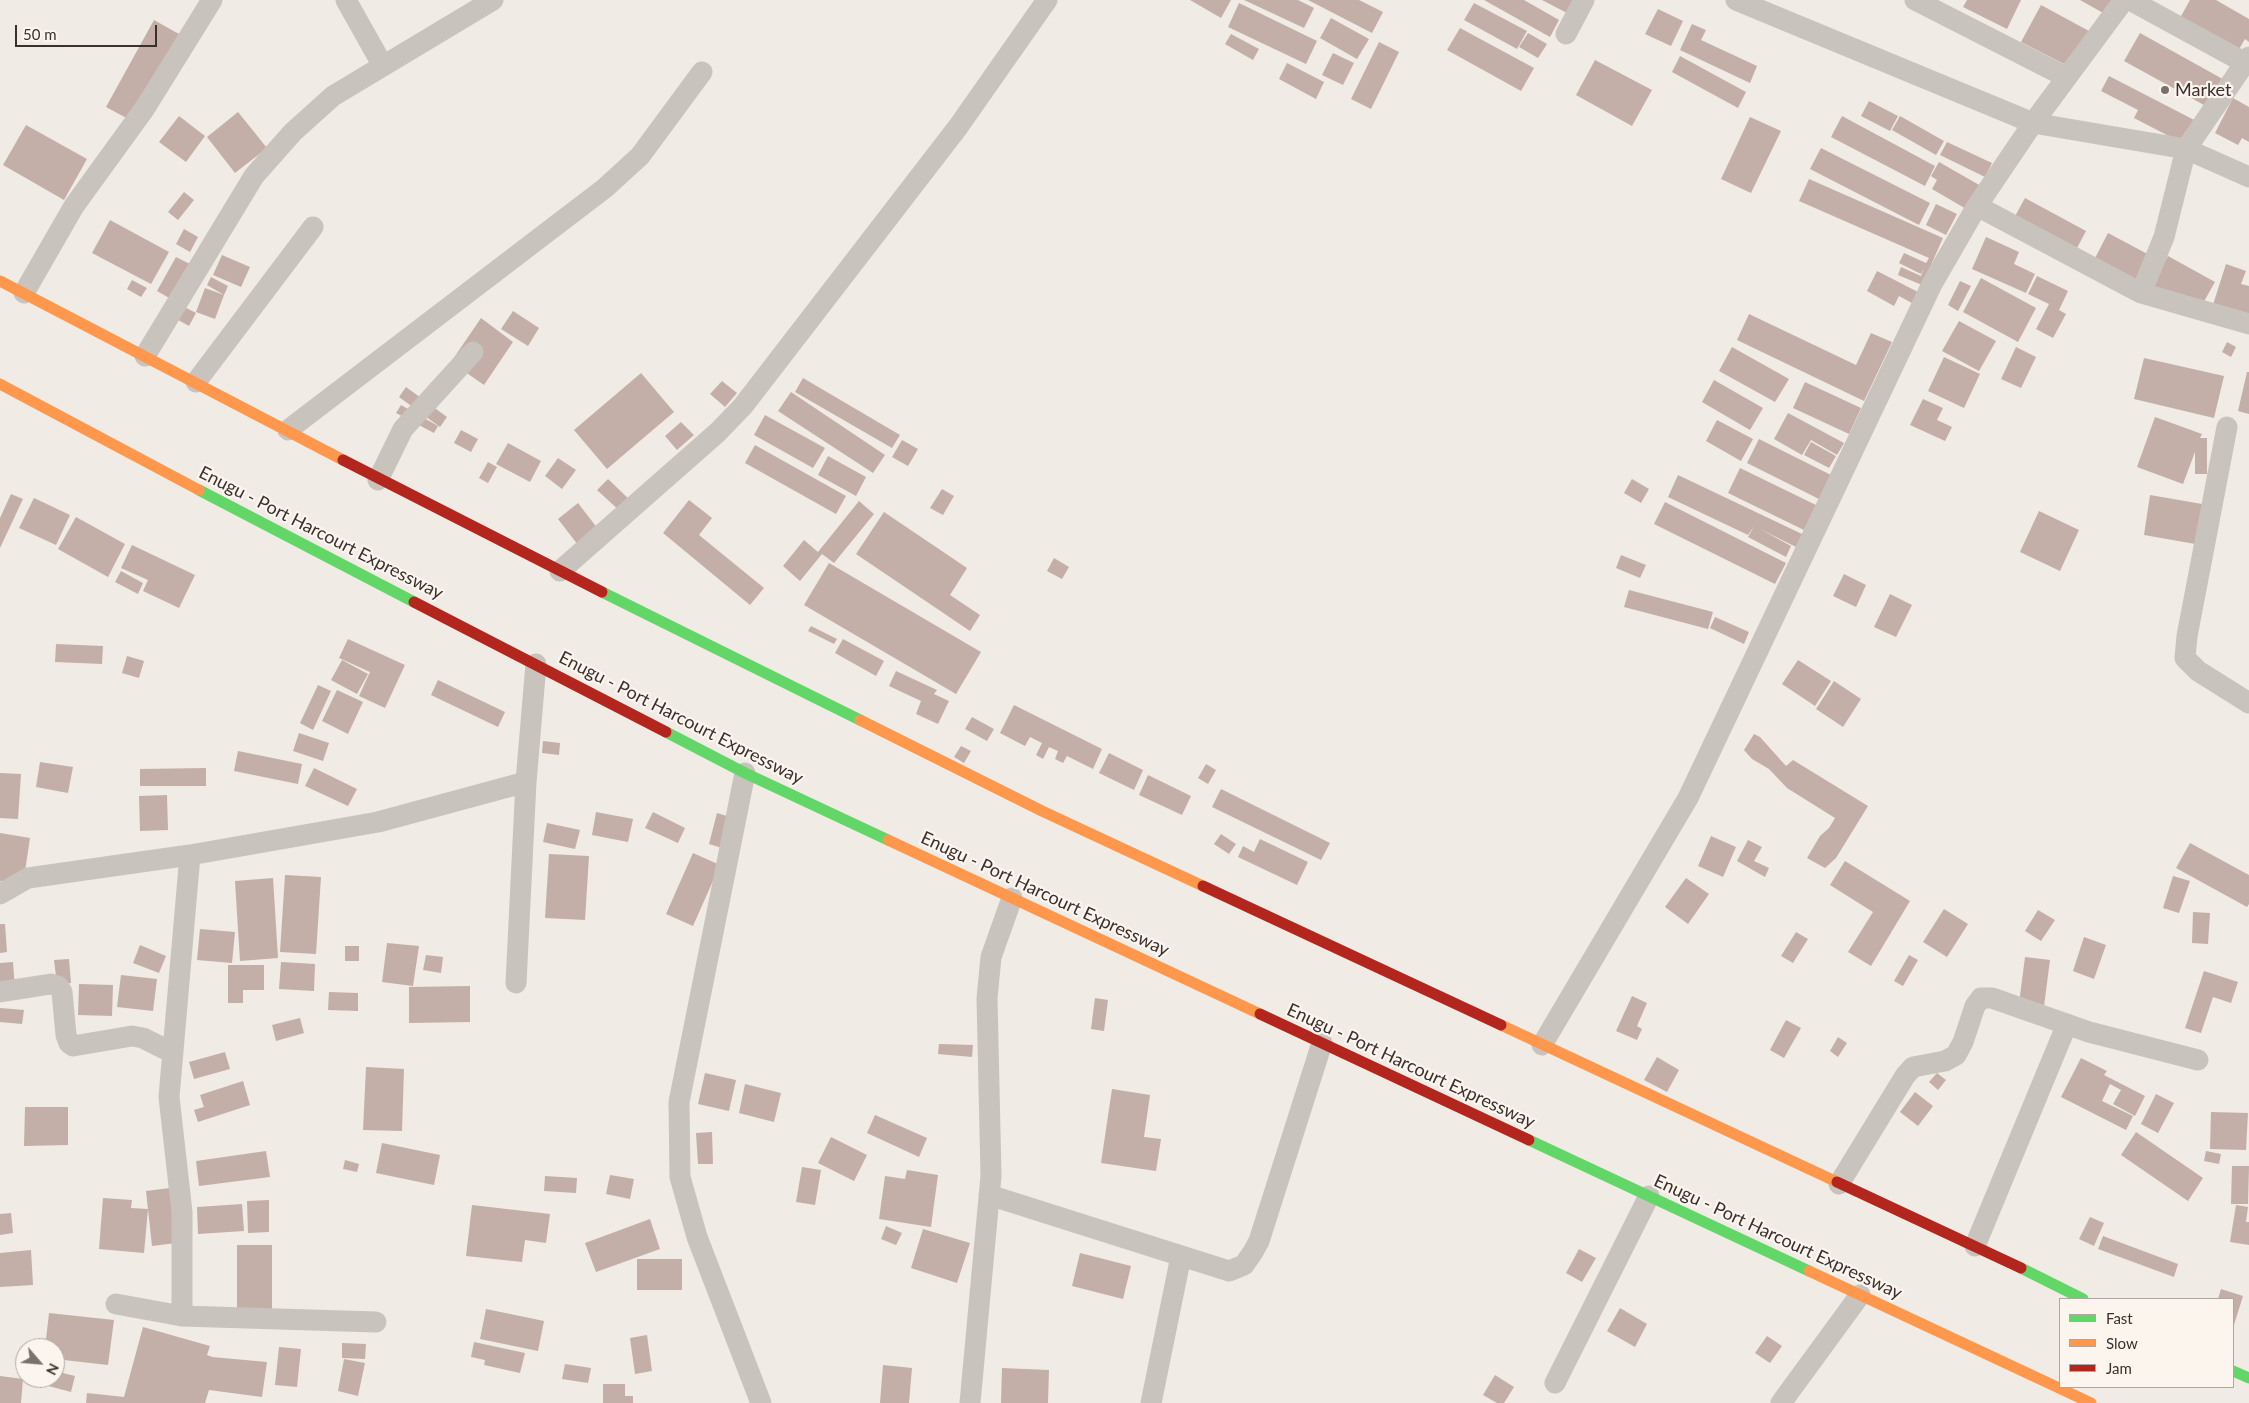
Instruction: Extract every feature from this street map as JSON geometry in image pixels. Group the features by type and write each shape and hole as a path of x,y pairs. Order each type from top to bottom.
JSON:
{"highway":[{"path":"0,281 288,430 378,480 1042,811 1975,1246 2081,1298"},
{"name":"Enugu - Port Harcourt Expressway","path":"0,384 167,473 745,773 2090,1403"},
{"path":"2234,1371 2249,1378"}],"street":[{"path":"24,293 74,206 145,108 212,0"},
{"path":"346,0 383,66"},
{"path":"145,356 254,176 293,132 333,96 493,0"},
{"path":"560,571 718,432 743,406 958,127 1047,0"},
{"path":"1566,34 1584,0"},
{"path":"1736,0 2033,123 2186,149 2249,177"},
{"path":"1915,0 2066,77"},
{"path":"1542,1045 1688,798 1932,284 1977,206 2033,123 2124,0"},
{"path":"2130,0 2248,61 2186,149 2164,237 2141,293"},
{"path":"288,430 605,188 640,156 702,72"},
{"path":"1977,206 2141,293 2249,324"},
{"path":"196,382 313,227"},
{"path":"378,480 403,428 473,352"},
{"path":"2228,427 2187,636 2185,658 2198,671 2249,702"},
{"path":"516,983 526,782 536,664"},
{"path":"745,773 679,1102 680,1177 698,1237 761,1403"},
{"path":"0,894 28,878 190,855 378,822 526,782"},
{"path":"182,1316 182,1212 169,1097 190,855"},
{"path":"970,1403 991,1176 988,998 991,957 1012,898"},
{"path":"0,992 51,984 58,986 62,992 66,1036 69,1043 73,1046 132,1036 143,1038 173,1053"},
{"path":"1839,1184 1913,1067 1945,1061 1956,1055 1963,1042 1975,1006 1981,998 1992,998 2067,1024 2198,1060"},
{"path":"1975,1246 2067,1024"},
{"path":"989,1195 1229,1271 1244,1265 1253,1252 1322,1043"},
{"path":"1555,1383 1649,1196"},
{"path":"1151,1403 1181,1256"},
{"path":"1781,1403 1860,1295"},
{"path":"116,1304 182,1316 376,1322"}],"building":[{"path":"1190,0 1231,0 1221,18"},
{"path":"1244,0 1298,0 1314,8 1304,28"},
{"path":"1308,0 1359,0 1383,12 1372,33"},
{"path":"1484,0 1524,0 1559,20 1550,37"},
{"path":"1542,0 1574,0 1567,13"},
{"path":"1967,0 2021,0 2007,29 1963,7"},
{"path":"2080,0 2113,0 2105,14"},
{"path":"2190,0 2216,0 2249,19 2249,42 2245,39 2238,51 2180,18"},
{"path":"1239,3 1317,41 1306,64 1228,27"},
{"path":"1474,3 1527,31 1517,49 1464,20"},
{"path":"2041,5 2089,31 2070,67 2021,42"},
{"path":"1658,9 1683,21 1671,46 1645,34"},
{"path":"1331,18 1369,39 1357,59 1320,38"},
{"path":"154,20 179,34 132,121 106,107"},
{"path":"1692,24 1706,30 1701,40 1757,66 1750,83 1680,50"},
{"path":"1460,28 1534,68 1521,91 1447,50"},
{"path":"1528,33 1547,44 1538,58 1519,47"},
{"path":"2140,33 2228,82 2213,110 2124,61"},
{"path":"1231,34 1259,49 1253,60 1225,44"},
{"path":"1379,42 1399,52 1371,109 1351,99"},
{"path":"1333,53 1354,63 1343,85 1322,75"},
{"path":"1680,56 1746,92 1738,108 1672,72"},
{"path":"1595,60 1652,90 1632,126 1576,95"},
{"path":"1287,63 1324,82 1316,99 1279,79"},
{"path":"2109,76 2200,123 2188,146 2134,118 2138,110 2101,91"},
{"path":"2233,98 2249,107 2249,142 2242,138 2238,145 2215,133"},
{"path":"1869,101 1898,116 1890,131 1861,116"},
{"path":"238,112 267,148 235,173 207,137"},
{"path":"179,116 205,136 186,162 159,142"},
{"path":"1842,116 1935,166 1925,186 1831,137"},
{"path":"1900,116 1944,141 1936,155 1892,130"},
{"path":"1750,117 1781,131 1751,193 1721,179"},
{"path":"26,125 87,159 64,200 3,165"},
{"path":"1947,142 1992,163 1985,177 1940,155"},
{"path":"1821,148 1930,203 1919,225 1810,169"},
{"path":"1939,162 1981,186 1968,210 1932,189 1937,180 1931,176"},
{"path":"1809,179 1943,238 1922,285 1898,275 1901,267 1921,276 1924,267 1921,274 1899,263 1904,253 1926,263 1929,258 1799,201"},
{"path":"184,192 194,200 178,220 168,212"},
{"path":"2025,198 2086,231 2069,263 2008,229"},
{"path":"1936,204 1957,214 1946,235 1926,225"},
{"path":"110,220 169,252 151,284 92,253"},
{"path":"184,229 198,237 190,252 176,244"},
{"path":"2108,233 2155,258 2138,289 2092,264"},
{"path":"1986,237 2019,252 2014,264 2035,274 2026,293 1972,269"},
{"path":"222,255 250,267 241,287 213,275"},
{"path":"2168,256 2215,282 2198,312 2151,286"},
{"path":"176,257 190,264 171,299 157,291"},
{"path":"2226,264 2246,271 2241,284 2249,286 2249,327 2210,314"},
{"path":"1877,271 1918,292 1912,303 1899,296 1894,306 1867,291"},
{"path":"2037,276 2068,291 2059,310 2066,314 2053,338 2036,329 2049,304 2028,294"},
{"path":"211,277 228,286 224,295 207,285"},
{"path":"1981,278 2036,308 2018,342 1963,312"},
{"path":"132,280 147,288 141,297 127,289"},
{"path":"1960,281 1971,286 1958,311 1948,305"},
{"path":"205,288 224,295 215,319 196,312"},
{"path":"171,300 196,313 189,326 164,312"},
{"path":"513,311 539,328 528,346 501,329"},
{"path":"1749,314 1856,365 1871,333 1892,342 1864,401 1737,340"},
{"path":"481,318 513,342 484,385 451,362"},
{"path":"1959,321 1996,341 1979,371 1942,351"},
{"path":"2227,342 2236,347 2231,357 2222,352"},
{"path":"1732,347 1789,379 1775,402 1719,371"},
{"path":"2016,347 2036,357 2021,388 2001,379"},
{"path":"1944,357 1980,374 1964,408 1928,391"},
{"path":"2144,358 2224,376 2214,418 2134,399"},
{"path":"2247,372 2249,372 2249,414 2238,411"},
{"path":"641,373 674,412 607,469 574,430"},
{"path":"803,378 900,435 892,448 795,392"},
{"path":"1714,380 1763,408 1750,430 1702,402"},
{"path":"722,381 737,393 725,407 710,394"},
{"path":"1805,382 1861,408 1849,434 1793,408"},
{"path":"406,387 447,417 440,427 399,397"},
{"path":"791,392 885,455 873,473 778,411"},
{"path":"1923,399 1943,408 1937,420 1952,427 1945,441 1910,425"},
{"path":"401,405 438,426 434,433 396,413"},
{"path":"1788,413 1844,443 1837,455 1811,440 1802,455 1774,439"},
{"path":"765,415 825,448 813,468 754,435"},
{"path":"2155,417 2202,434 2200,438 2207,438 2207,474 2195,474 2195,452 2183,484 2137,467"},
{"path":"1717,420 1753,439 1741,461 1706,441"},
{"path":"681,422 694,435 677,450 665,436"},
{"path":"461,430 478,439 471,452 454,443"},
{"path":"1759,439 1831,475 1819,499 1747,463"},
{"path":"902,440 918,449 908,466 892,457"},
{"path":"1811,442 1836,456 1829,468 1804,455"},
{"path":"508,443 541,461 530,482 496,464"},
{"path":"755,445 846,496 836,514 745,463"},
{"path":"828,456 866,477 856,496 818,475"},
{"path":"558,458 576,470 562,489 545,476"},
{"path":"488,462 497,467 488,483 479,478"},
{"path":"1740,468 1816,505 1804,530 1728,493"},
{"path":"1678,475 1802,534 1796,547 1760,529 1791,546 1786,557 1748,537 1754,526 1748,535 1668,497"},
{"path":"608,479 632,502 622,513 597,490"},
{"path":"1632,479 1649,489 1641,503 1624,493"},
{"path":"942,489 954,496 943,515 930,508"},
{"path":"11,494 23,499 0,548 0,518"},
{"path":"2150,495 2208,505 2201,545 2144,535"},
{"path":"34,498 70,515 56,545 19,528"},
{"path":"689,500 712,518 699,535 764,588 750,605 663,533"},
{"path":"859,501 874,514 834,563 822,554 800,581 783,566 804,540 818,552"},
{"path":"1665,502 1786,563 1775,584 1654,524"},
{"path":"578,503 598,529 578,545 558,519"},
{"path":"2039,511 2079,530 2060,571 2020,552"},
{"path":"884,512 967,568 950,595 980,615 970,631 856,554"},
{"path":"76,517 125,544 108,577 58,549"},
{"path":"132,545 195,575 179,608 143,591 148,580 121,568"},
{"path":"1621,555 1646,565 1640,578 1616,568"},
{"path":"1054,558 1069,567 1062,579 1047,571"},
{"path":"829,563 981,652 956,694 804,605"},
{"path":"121,571 143,583 138,594 115,582"},
{"path":"1844,574 1866,585 1856,607 1833,596"},
{"path":"1629,590 1713,612 1708,629 1624,607"},
{"path":"1890,594 1912,605 1896,637 1874,627"},
{"path":"1715,617 1749,632 1744,644 1710,628"},
{"path":"811,626 837,639 834,644 808,631"},
{"path":"348,639 405,665 385,708 359,696 370,672 339,658"},
{"path":"843,639 884,661 876,676 835,653"},
{"path":"56,644 103,646 102,664 55,662"},
{"path":"127,656 144,661 139,678 122,673"},
{"path":"342,660 368,674 357,694 331,680"},
{"path":"1798,660 1831,681 1815,706 1782,684"},
{"path":"896,671 937,690 934,694 949,701 938,724 916,714 921,701 889,686"},
{"path":"438,680 505,712 498,727 431,695"},
{"path":"1834,681 1861,699 1843,727 1816,709"},
{"path":"318,685 331,691 313,730 300,723"},
{"path":"337,690 363,702 348,734 322,721"},
{"path":"1014,705 1102,749 1093,769 1067,756 1063,763 1055,759 1058,751 1049,747 1043,759 1036,755 1042,743 1030,737 1025,746 1000,733"},
{"path":"972,717 994,729 987,741 965,729"},
{"path":"299,733 329,743 323,761 293,751"},
{"path":"1754,734 1760,737 1786,766 1793,760 1868,806 1836,858 1825,868 1807,858 1820,836 1829,828 1835,818 1787,788 1769,769 1752,759 1744,750"},
{"path":"543,741 560,743 559,755 542,753"},
{"path":"961,746 971,751 964,763 954,757"},
{"path":"238,751 302,764 298,784 234,771"},
{"path":"1109,753 1143,770 1134,790 1099,773"},
{"path":"40,762 73,767 68,793 36,787"},
{"path":"1206,764 1216,770 1208,784 1198,778"},
{"path":"206,768 206,786 140,786 140,769"},
{"path":"314,768 357,789 348,806 305,786"},
{"path":"0,773 21,774 18,819 0,818"},
{"path":"1148,775 1191,796 1182,815 1139,795"},
{"path":"1221,789 1330,843 1321,860 1212,807"},
{"path":"167,795 168,830 140,831 139,796"},
{"path":"596,812 633,819 628,842 592,835"},
{"path":"653,812 685,828 678,843 645,828"},
{"path":"717,813 734,818 725,849 709,844"},
{"path":"547,823 580,830 575,849 543,842"},
{"path":"0,833 30,838 23,885 0,881"},
{"path":"1221,834 1236,844 1229,854 1214,844"},
{"path":"1711,836 1736,847 1723,877 1698,866"},
{"path":"1260,839 1308,862 1297,885 1238,857 1243,846 1254,852"},
{"path":"1748,840 1762,847 1754,861 1769,868 1765,877 1737,861"},
{"path":"2190,843 2249,875 2249,904 2247,907 2176,868"},
{"path":"693,853 720,865 693,926 666,914"},
{"path":"549,854 589,856 585,920 545,918"},
{"path":"1845,861 1910,901 1871,966 1848,952 1873,912 1830,885"},
{"path":"285,875 321,877 316,954 280,952"},
{"path":"2173,876 2190,881 2179,913 2163,908"},
{"path":"273,878 278,958 240,961 235,881"},
{"path":"1686,878 1709,894 1688,924 1665,907"},
{"path":"1944,909 1968,924 1947,957 1923,942"},
{"path":"2038,910 2055,920 2041,941 2025,931"},
{"path":"2193,912 2210,913 2208,944 2192,943"},
{"path":"0,924 5,924 7,952 0,953"},
{"path":"200,929 235,932 232,963 197,960"},
{"path":"1796,932 1808,939 1793,963 1781,956"},
{"path":"2084,937 2106,945 2094,979 2073,971"},
{"path":"387,943 419,946 413,986 382,982"},
{"path":"140,945 166,956 159,973 133,963"},
{"path":"345,946 359,946 359,961 345,961"},
{"path":"426,955 443,957 441,973 423,970"},
{"path":"1909,955 1918,960 1903,986 1894,981"},
{"path":"2025,957 2050,960 2043,1014 2018,1011"},
{"path":"69,959 71,983 57,985 54,960"},
{"path":"13,962 15,990 0,992 0,963"},
{"path":"281,962 315,964 314,991 279,989"},
{"path":"228,965 264,965 264,990 243,990 243,1003 228,1003"},
{"path":"2204,971 2238,982 2231,1003 2213,997 2201,1033 2185,1028"},
{"path":"121,975 157,979 153,1011 117,1007"},
{"path":"79,984 113,985 112,1016 78,1015"},
{"path":"470,986 470,1022 409,1023 409,987"},
{"path":"329,992 358,993 358,1011 328,1010"},
{"path":"1632,996 1647,1003 1637,1026 1642,1029 1637,1040 1616,1031"},
{"path":"1095,998 1108,1000 1104,1031 1091,1029"},
{"path":"0,1008 24,1010 22,1024 0,1022"},
{"path":"300,1018 304,1033 276,1041 272,1025"},
{"path":"1786,1020 1801,1028 1784,1058 1770,1050"},
{"path":"1838,1037 1847,1043 1838,1057 1830,1051"},
{"path":"939,1044 973,1045 972,1057 938,1054"},
{"path":"225,1052 230,1069 194,1079 189,1062"},
{"path":"1657,1057 1679,1070 1667,1092 1644,1080"},
{"path":"2081,1058 2107,1071 2104,1075 2145,1096 2135,1116 2113,1104 2121,1090 2110,1084 2102,1101 2133,1116 2126,1130 2061,1097"},
{"path":"366,1067 404,1069 402,1131 363,1130"},
{"path":"705,1073 736,1080 729,1111 698,1104"},
{"path":"1937,1073 1946,1080 1938,1090 1929,1082"},
{"path":"243,1081 250,1105 198,1122 194,1110 204,1107 200,1095"},
{"path":"745,1084 781,1093 774,1122 739,1113"},
{"path":"1112,1089 1150,1095 1144,1137 1161,1139 1156,1171 1101,1163"},
{"path":"1915,1092 1933,1106 1918,1126 1900,1112"},
{"path":"2156,1094 2174,1103 2158,1133 2141,1124"},
{"path":"25,1107 68,1107 68,1145 24,1146"},
{"path":"2211,1112 2248,1113 2246,1150 2210,1149"},
{"path":"875,1115 927,1138 919,1157 867,1133"},
{"path":"712,1132 713,1164 698,1164 696,1133"},
{"path":"2136,1132 2203,1178 2188,1201 2121,1155"},
{"path":"831,1137 867,1155 854,1181 818,1163"},
{"path":"382,1143 440,1155 434,1185 376,1173"},
{"path":"266,1151 270,1177 199,1186 196,1161"},
{"path":"2206,1151 2221,1154 2219,1164 2204,1161"},
{"path":"345,1160 359,1164 357,1172 343,1169"},
{"path":"2232,1166 2249,1166 2248,1204 2231,1204"},
{"path":"802,1167 821,1170 815,1205 796,1202"},
{"path":"907,1170 938,1175 931,1227 879,1219 885,1176 905,1179"},
{"path":"610,1175 634,1179 630,1199 606,1194"},
{"path":"545,1176 577,1178 576,1193 544,1191"},
{"path":"178,1187 184,1242 152,1246 146,1191"},
{"path":"103,1198 132,1200 131,1208 148,1209 144,1253 99,1249"},
{"path":"269,1200 269,1232 248,1233 247,1201"},
{"path":"242,1204 244,1231 198,1234 197,1207"},
{"path":"472,1205 550,1214 546,1243 525,1240 522,1262 466,1256"},
{"path":"2236,1205 2248,1207 2246,1222 2249,1222 2249,1245 2230,1242"},
{"path":"11,1213 13,1233 0,1235 0,1214"},
{"path":"2090,1217 2104,1223 2094,1246 2079,1239"},
{"path":"650,1219 660,1249 596,1272 585,1243"},
{"path":"886,1226 902,1233 896,1245 881,1239"},
{"path":"923,1229 970,1243 957,1283 911,1268"},
{"path":"2103,1236 2178,1264 2174,1277 2098,1249"},
{"path":"237,1245 272,1245 272,1322 237,1322"},
{"path":"1579,1249 1596,1258 1582,1282 1566,1273"},
{"path":"31,1250 33,1285 0,1287 0,1253"},
{"path":"1080,1253 1131,1266 1123,1299 1072,1286"},
{"path":"637,1259 682,1259 682,1290 637,1290"},
{"path":"2221,1289 2243,1296 2234,1325 2234,1298 2218,1298"},
{"path":"1620,1308 1647,1324 1635,1347 1607,1331"},
{"path":"486,1309 544,1321 538,1351 480,1339"},
{"path":"49,1313 114,1320 108,1365 65,1360 65,1338 46,1338"},
{"path":"143,1327 210,1346 207,1355 212,1357 267,1362 262,1397 209,1390 205,1403 86,1403 87,1393 124,1397"},
{"path":"647,1335 652,1371 635,1374 630,1338"},
{"path":"1767,1336 1782,1346 1770,1363 1755,1353"},
{"path":"474,1342 525,1353 520,1373 484,1365 485,1360 471,1357"},
{"path":"342,1343 366,1344 365,1359 342,1358"},
{"path":"279,1347 301,1349 297,1387 275,1385"},
{"path":"344,1359 365,1363 358,1396 338,1391"},
{"path":"565,1364 591,1368 588,1383 562,1379"},
{"path":"883,1365 912,1368 909,1403 880,1403"},
{"path":"1002,1368 1049,1370 1048,1403 1001,1403"},
{"path":"65,1374 75,1376 71,1392 56,1388 65,1388"},
{"path":"1495,1375 1514,1387 1504,1403 1497,1403 1483,1395"},
{"path":"0,1376 15,1378 15,1388 22,1388 21,1403 0,1403"},
{"path":"603,1384 625,1384 625,1396 633,1396 633,1403 603,1403"}],"traffic: fast":[{"path":"199,490 414,602"},
{"path":"602,592 860,720"},
{"path":"666,732 745,773 888,840"},
{"path":"1529,1140 1809,1271"},
{"path":"2021,1268 2081,1298"},
{"path":"2234,1371 2249,1378"}],"traffic: slow":[{"path":"0,281 343,460"},
{"path":"0,384 199,490"},
{"path":"860,720 1042,811 1203,886"},
{"path":"888,840 1260,1014"},
{"path":"1501,1025 1837,1182"},
{"path":"1809,1271 2091,1403"}],"traffic: jam":[{"path":"343,460 602,592"},
{"path":"414,602 666,732"},
{"path":"1203,886 1501,1025"},
{"path":"1260,1014 1529,1140"},
{"path":"1837,1182 2021,1268"}],"place":[{"name":"Market","path":"2165,90"}]}
